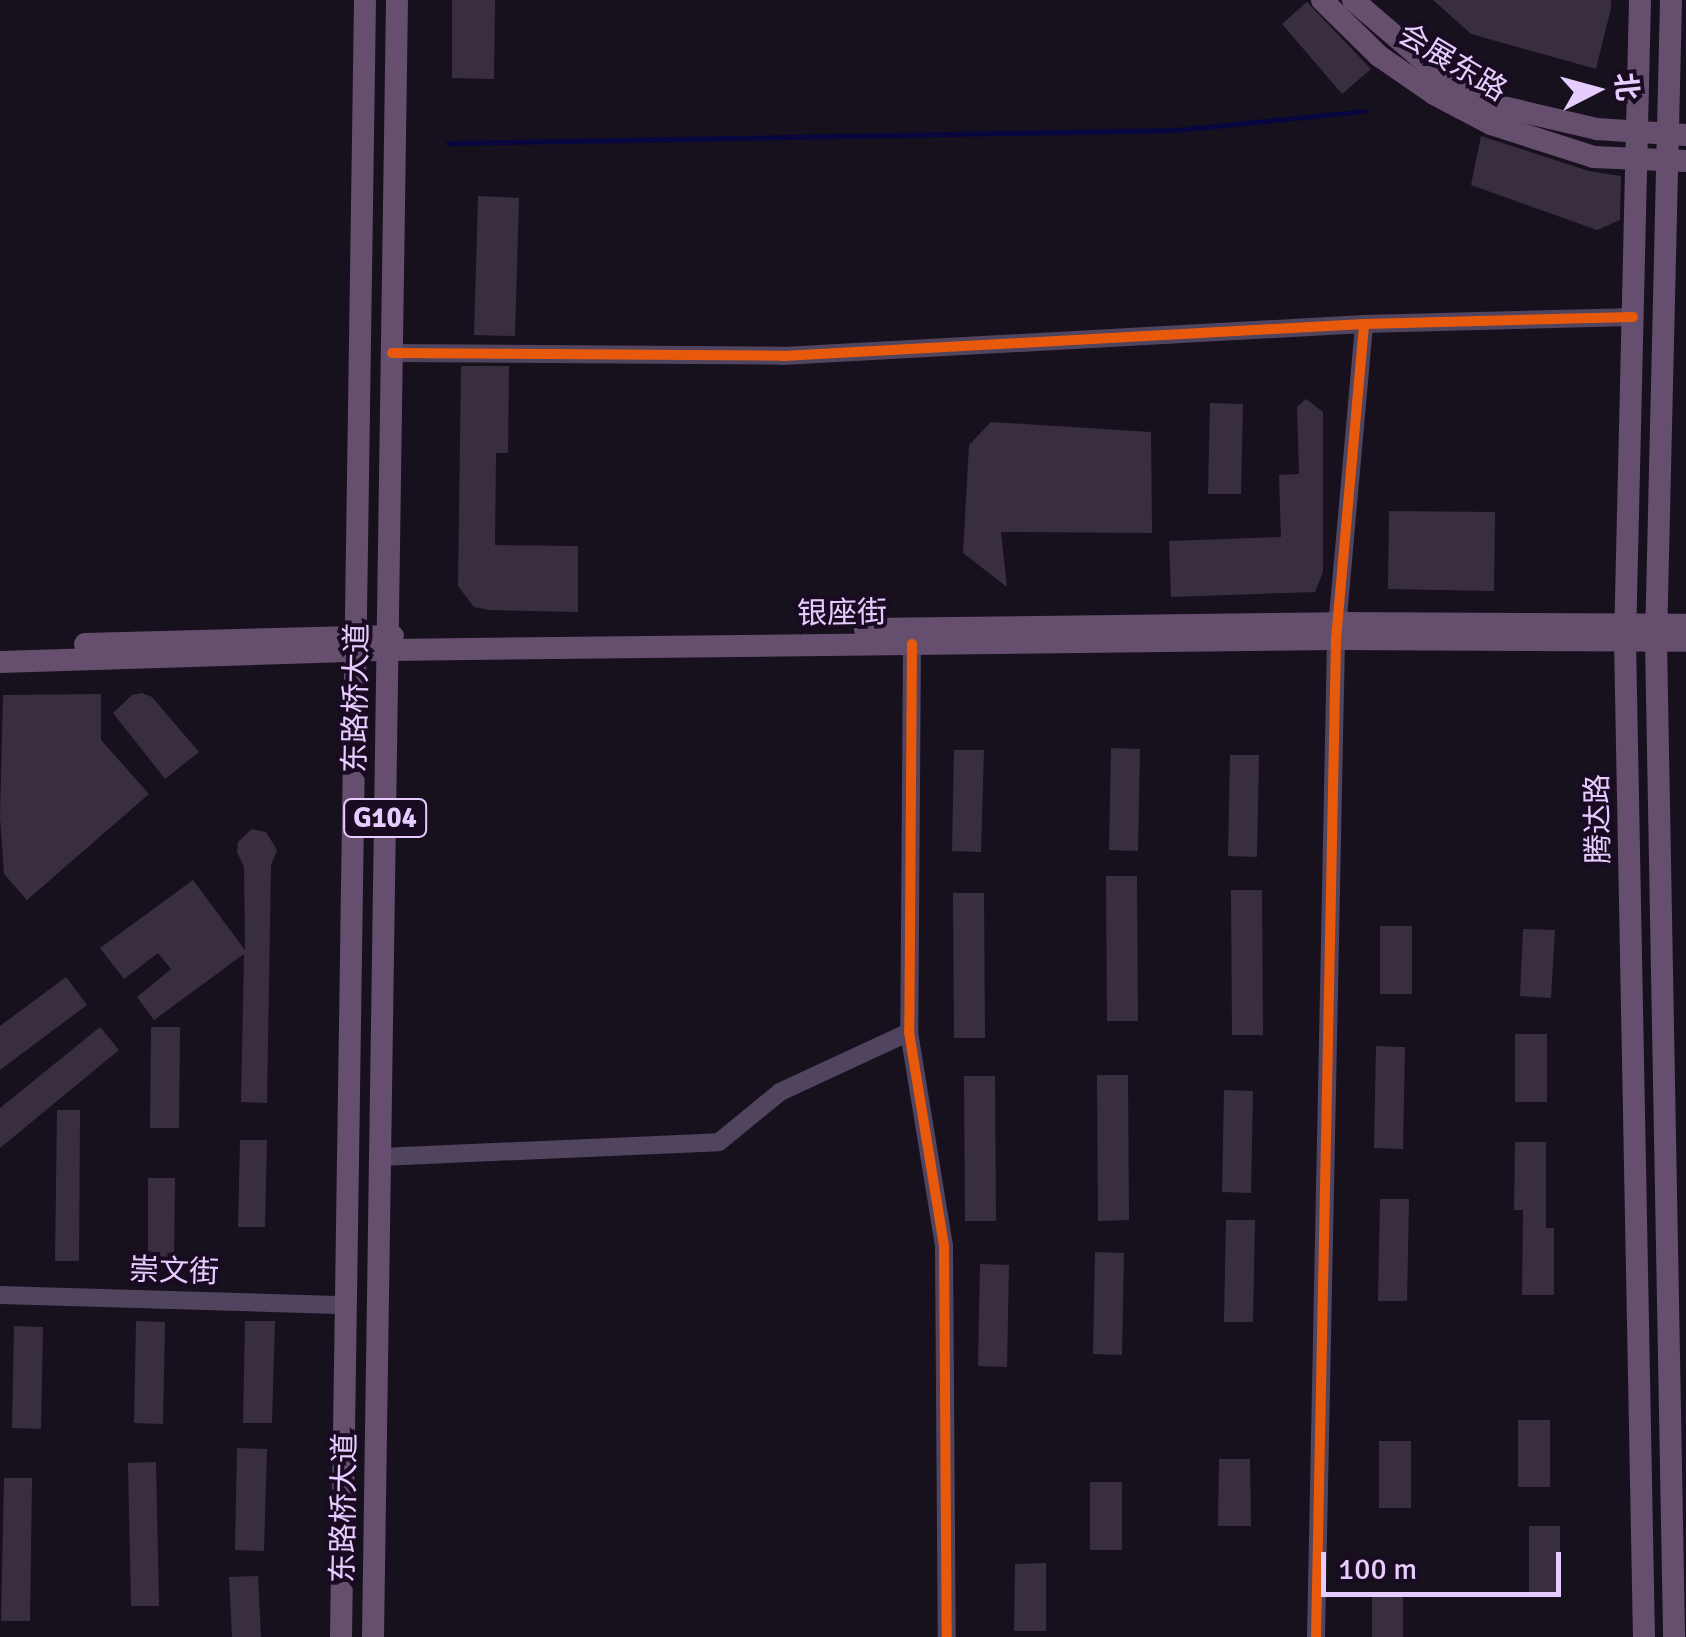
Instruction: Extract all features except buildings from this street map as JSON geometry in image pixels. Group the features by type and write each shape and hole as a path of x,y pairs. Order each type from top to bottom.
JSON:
{"main road":[{"name":"东路桥大道","path":"341,1637 365,0"},
{"name":"东路桥大道","path":"373,1637 397,0"},
{"name":"会展东路","path":"1322,0 1379,56 1434,94 1492,124 1594,156 1677,161"},
{"name":"会展东路","path":"1353,0 1444,78 1503,107 1597,129 1677,135"},
{"name":"腾达路","path":"1640,0 1625,632 1644,1637"},
{"name":"腾达路","path":"1671,0 1677,161 1657,633 1674,1637"},
{"path":"1657,633 1686,625"},
{"name":"银座街","path":"0,662 388,643 912,644 1337,631"},
{"path":"388,643 1337,631 1657,633 1686,642"},
{"path":"0,646 356,646"}],"street":[{"path":"392,354 784,356 1364,324 1632,317"},
{"path":"1316,1637 1337,631 1364,324"},
{"path":"912,644 910,1032 944,1246 946,1637"},
{"path":"380,1157 718,1142 780,1092 910,1032"},
{"name":"崇文街","path":"0,1294 346,1305"}],"waterway":[{"path":"448,143 1175,130 1364,111"}],"cycle path":[{"path":"392,353 783,356 1364,324 1633,317"},
{"path":"1316,1637 1336,639 1364,324"},
{"path":"912,644 909,1032 944,1246 947,1637"}]}
